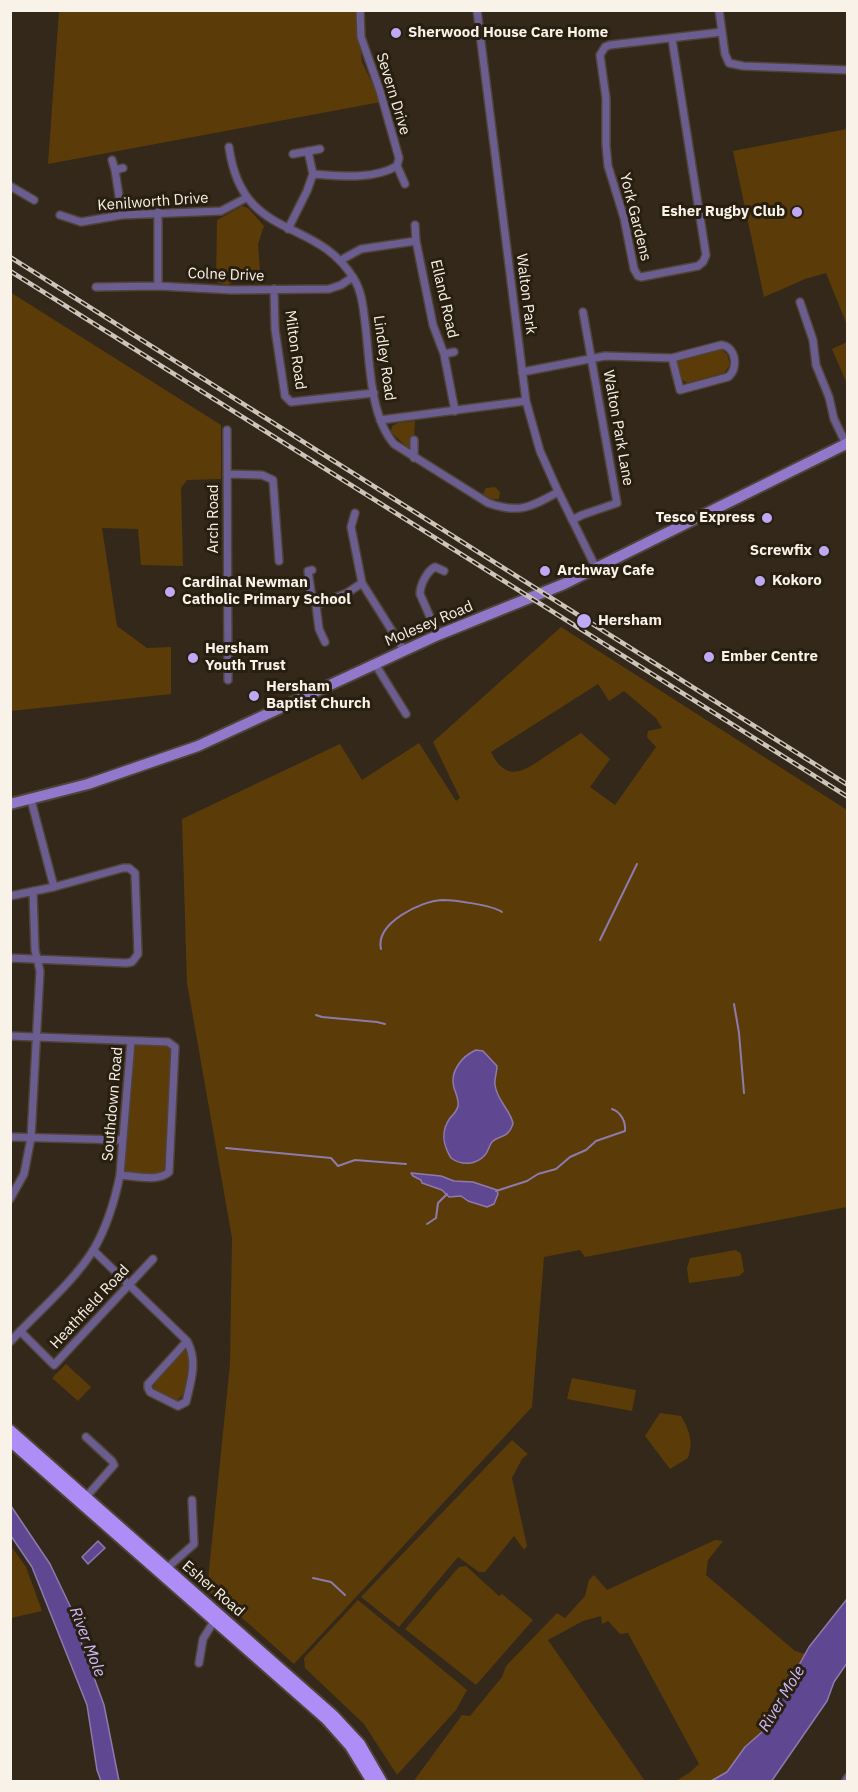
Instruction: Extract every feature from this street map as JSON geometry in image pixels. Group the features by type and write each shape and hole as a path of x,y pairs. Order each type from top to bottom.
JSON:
{"main road":[{"name":"Esher Road","path":"10,1431 341,1722 366,1752 382,1782"},
{"name":"Esher Road","path":"10,1441 329,1723 357,1756 372,1782"}],"street":[{"name":"Severn Drive","path":"360,10 361,37 388,117 399,158 397,166 405,184"},
{"name":"Walton Park","path":"477,10 526,401 535,436 558,492 596,568"},
{"path":"719,10 726,59 733,64 848,70"},
{"name":"York Gardens","path":"672,39 706,255 698,267 641,277 634,269 624,218 608,166 606,98 600,55 605,47 610,45 722,32"},
{"name":"Lindley Road","path":"229,147 231,164 246,198 256,209 288,229 327,248 341,260 353,277 362,300 374,393 380,420 384,433 394,444 488,503 505,509 527,507 558,492"},
{"path":"293,154 320,149"},
{"path":"288,229 313,174 308,151"},
{"path":"112,160 118,169 122,215"},
{"path":"313,174 350,177 391,170 397,166"},
{"path":"10,186 34,201"},
{"name":"Kenilworth Drive","path":"60,215 81,222 158,212 221,211 246,198"},
{"path":"158,212 158,286"},
{"name":"Elland Road","path":"415,225 416,241 433,325 444,354 454,352"},
{"path":"341,260 361,249 416,241"},
{"name":"Colne Drive","path":"96,287 158,286 232,290 329,289 353,277"},
{"name":"Milton Road","path":"274,290 275,329 285,396 291,402 374,393"},
{"path":"800,302 813,340 816,365 829,397 834,419 847,444"},
{"name":"Walton Park Lane","path":"572,520 582,514 617,503 583,312"},
{"path":"522,372 605,356 672,358 722,345 731,348 736,367 734,373 728,377 680,390 672,358"},
{"path":"444,354 455,411"},
{"path":"380,420 526,401"},
{"name":"Arch Road","path":"227,430 228,680"},
{"path":"414,440 414,458"},
{"name":"Molesey Road","path":"10,804 88,784 198,746 404,650 511,607 596,568 847,444"},
{"path":"227,474 262,475 273,480 279,561"},
{"path":"356,513 351,527 362,583 404,650"},
{"path":"438,635 420,594 420,588 431,568 435,567 444,571"},
{"path":"312,570 308,571 312,598 316,605 319,629 325,642"},
{"path":"316,605 347,593 362,583"},
{"path":"375,664 406,714"},
{"path":"31,800 54,887"},
{"path":"10,896 54,887 123,868 133,870 136,883 138,954 132,962 126,963 10,958"},
{"path":"10,1199 24,1174 31,1138 40,971 35,950 33,891"},
{"path":"10,1036 131,1041"},
{"name":"Southdown Road","path":"10,1342 74,1274 93,1250 110,1212 120,1175 131,1041 168,1042 175,1047 171,1169 167,1175 160,1177 120,1175"},
{"path":"10,1137 122,1140"},
{"path":"93,1250 187,1341 193,1352 193,1370 186,1402 178,1406 150,1392 148,1384 187,1341"},
{"name":"Heathfield Road","path":"20,1331 54,1365 153,1259"},
{"path":"86,1437 114,1465 86,1497"},
{"path":"166,1568 194,1544 192,1500"},
{"path":"199,1663 203,1639 214,1621"},
{"path":"845,1782 848,1777"}],"shaded area":[{"path":"59,11 356,11 362,62 381,102 48,164"},
{"name":"Esher Rugby Club","path":"848,129 847,325 826,273 805,279 764,297 733,151"},
{"path":"242,206 248,208 264,226 258,244 261,285 235,282 227,285 216,282 217,220"},
{"path":"10,292 221,425 221,479 187,480 181,488 183,566 141,565 138,529 102,528 117,626 147,648 171,647 171,694 11,711"},
{"path":"847,342 847,384 832,349"},
{"path":"719,348 727,354 730,365 724,373 687,383 679,377 676,363 678,358"},
{"path":"415,421 414,440 408,448 391,432 392,426"},
{"path":"495,487 500,492 499,499 491,499 483,494 486,488"},
{"path":"561,627 847,810 847,1207 585,1257 580,1250 544,1257 532,1407 294,1664 207,1590 230,1364 232,1238 187,983 182,819 340,744 362,780 419,743 456,801 460,798 433,742","holes":["598,684 609,701 624,691 656,718 662,728 648,731 647,737 656,747 615,805 590,787 610,759 581,733 532,765 517,771 504,768 491,752"]},
{"path":"131,1041 172,1044 167,1175 120,1175"},
{"path":"736,1250 741,1254 744,1272 739,1276 689,1283 687,1268 690,1258"},
{"path":"184,1350 189,1353 186,1387 184,1393 176,1401 155,1391 153,1387 159,1376"},
{"path":"66,1364 91,1387 78,1401 52,1378"},
{"path":"572,1378 636,1390 632,1411 567,1399"},
{"path":"660,1413 681,1416 690,1436 691,1446 688,1458 670,1469 645,1436"},
{"path":"512,1440 528,1454 522,1459 512,1478 527,1546 524,1550 514,1536 485,1572 479,1572 458,1557 399,1627 361,1597"},
{"path":"715,1540 723,1541 708,1560 706,1575 795,1651 805,1654 762,1732 745,1747 727,1772 711,1781 676,1781 699,1764 628,1633 620,1634 608,1621 602,1624 601,1616 583,1621 548,1640 645,1781 413,1782 462,1715 470,1716 502,1677 506,1666 557,1613 565,1618 585,1596 589,1580 594,1575 607,1590"},
{"path":"11,1546 26,1567 42,1611 11,1618"},
{"path":"466,1566 499,1596 502,1594 533,1620 476,1685 405,1629 459,1567"},
{"path":"358,1600 467,1690 456,1710 397,1775 364,1724 305,1668 304,1658"}],"water":[{"path":"476,1050 483,1051 497,1066 496,1091 513,1124 506,1135 492,1142 481,1158 464,1163 451,1158 446,1148 444,1133 447,1123 458,1106 453,1076 462,1060"},
{"path":"411,1173 473,1182 497,1190 498,1194 494,1204 487,1207 468,1201 461,1196 449,1197 442,1190 422,1183"},
{"path":"11,1506 50,1564 71,1608 104,1705 119,1781 101,1781 97,1770 87,1705 32,1567 11,1536"},
{"path":"98,1541 105,1548 88,1564 82,1557"},
{"name":"River Mole","path":"847,1599 847,1663 834,1682 827,1701 771,1782 711,1781 727,1772 745,1747 762,1732 809,1647"}],"waterway":[{"path":"600,940 637,864"},
{"path":"381,949 381,939 392,922 423,904 442,900 455,901 482,905 502,912"},
{"path":"734,1004 744,1093"},
{"path":"316,1015 385,1024"},
{"path":"496,1191 556,1169 570,1157 586,1150 596,1141 625,1131 622,1118 612,1109"},
{"path":"226,1148 331,1158 338,1166 355,1160 406,1164"},
{"path":"427,1224 436,1218 438,1203 447,1194"},
{"path":"313,1578 331,1582 345,1595"}],"railway":[{"path":"10,257 848,785"},
{"path":"10,271 848,797"}],"place":[{"name":"Sherwood House Care Home","path":"396,33"},
{"name":"Esher Rugby Club","path":"797,212"},
{"name":"Tesco Express","path":"767,518"},
{"name":"Screwfix","path":"824,551"},
{"name":"Archway Cafe","path":"545,571"},
{"name":"Kokoro","path":"760,581"},
{"name":"Cardinal Newman Catholic Primary School","path":"170,592"},
{"name":"Hersham","path":"584,621"},
{"name":"Ember Centre","path":"709,657"},
{"name":"Hersham Youth Trust","path":"193,658"},
{"name":"Hersham Baptist Church","path":"254,696"}]}
